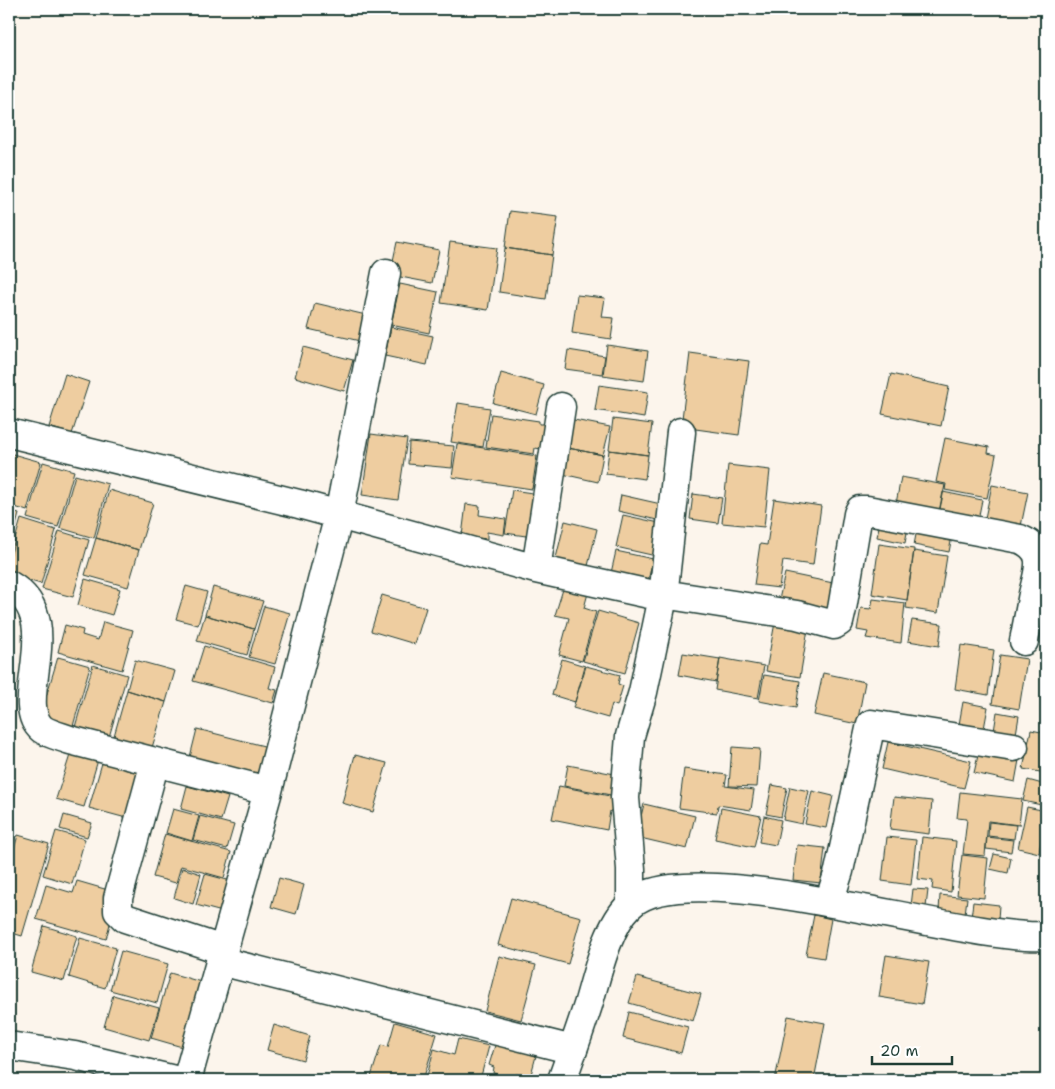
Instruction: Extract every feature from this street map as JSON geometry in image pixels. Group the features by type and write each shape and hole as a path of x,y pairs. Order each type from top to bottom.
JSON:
{"street":[{"path":"187,1080 268,792 339,515 386,273"},
{"path":"536,569 561,407"},
{"path":"631,904 631,869 625,798 630,736 643,692 663,595 681,432"},
{"path":"9,433 339,515 536,569 663,595 797,615 834,625 839,622 860,510 1020,539 1032,545 1038,552 1039,561 1039,601 1024,641"},
{"path":"9,585 28,601 37,621 32,705 35,721 42,730 70,740 268,792"},
{"path":"829,902 839,871 871,724 1014,747"},
{"path":"155,762 118,898 118,911 125,918 222,956 573,1050"},
{"path":"562,1080 606,948 618,922 631,904 651,894 676,888 712,886 829,902 937,924 1025,938 1046,936"},
{"path":"9,1046 75,1056 175,1080"}],"building":[{"path":"510,211 558,217 552,255 505,248"},
{"path":"397,242 439,250 432,283 390,275"},
{"path":"450,242 497,248 488,310 441,303"},
{"path":"505,248 552,255 546,299 499,292"},
{"path":"400,284 438,292 429,333 391,325"},
{"path":"577,295 605,298 602,317 614,318 611,339 572,333"},
{"path":"315,303 366,315 360,341 308,329"},
{"path":"391,327 433,336 427,365 385,356"},
{"path":"607,345 648,351 644,381 603,375"},
{"path":"303,347 353,360 344,391 295,377"},
{"path":"568,350 605,356 602,374 565,369"},
{"path":"690,353 749,361 739,435 681,427"},
{"path":"501,373 544,385 536,414 493,403"},
{"path":"65,374 89,382 72,434 49,427"},
{"path":"891,374 949,387 941,426 882,414"},
{"path":"599,385 648,392 644,418 595,410"},
{"path":"458,403 490,408 483,447 451,442"},
{"path":"491,414 539,421 539,424 545,424 541,449 535,448 534,454 486,447"},
{"path":"569,419 610,427 603,455 563,447"},
{"path":"613,419 652,424 648,455 609,450"},
{"path":"371,434 407,439 398,500 362,495"},
{"path":"945,438 989,447 988,453 996,455 987,498 945,490 946,484 936,482"},
{"path":"409,442 454,446 452,468 408,464"},
{"path":"457,444 537,456 532,489 452,477"},
{"path":"563,447 603,455 598,482 558,473"},
{"path":"609,450 648,455 645,479 606,474"},
{"path":"9,453 41,462 27,511 9,505"},
{"path":"43,462 74,471 58,527 27,518"},
{"path":"728,465 770,470 764,527 722,523"},
{"path":"75,475 108,484 94,538 60,528"},
{"path":"901,477 945,485 938,518 895,509"},
{"path":"992,485 1028,492 1021,526 985,518"},
{"path":"109,490 153,503 139,550 96,538"},
{"path":"512,490 546,495 540,538 505,533"},
{"path":"943,492 982,500 977,525 938,517"},
{"path":"693,494 722,498 718,523 690,519"},
{"path":"621,495 661,504 657,520 618,511"},
{"path":"774,499 821,506 813,565 783,561 779,588 754,585 760,544 767,545"},
{"path":"466,504 480,506 479,515 506,519 504,535 487,532 487,539 462,536"},
{"path":"9,511 19,514 9,551"},
{"path":"623,515 664,524 656,556 616,547"},
{"path":"881,516 909,522 905,543 877,537"},
{"path":"21,519 56,530 41,584 9,575 9,560"},
{"path":"565,521 597,529 587,570 555,562"},
{"path":"918,524 953,531 949,552 914,545"},
{"path":"59,531 89,540 73,597 42,589"},
{"path":"96,538 139,550 128,587 85,575"},
{"path":"879,544 914,549 907,600 872,594"},
{"path":"616,551 653,559 648,581 611,573"},
{"path":"914,551 947,556 938,613 906,608"},
{"path":"785,573 838,584 831,615 778,604"},
{"path":"85,579 120,589 112,615 78,605"},
{"path":"186,586 207,592 198,625 176,619"},
{"path":"564,586 588,593 584,608 596,612 582,661 559,655 569,618 555,615"},
{"path":"213,587 263,601 254,629 205,615"},
{"path":"382,595 426,608 415,644 371,631"},
{"path":"873,599 905,603 901,643 866,638 868,632 857,630 861,608 871,609"},
{"path":"264,606 290,613 275,664 249,657"},
{"path":"598,611 639,623 625,673 583,661"},
{"path":"205,615 254,629 247,655 197,641"},
{"path":"776,617 809,623 800,677 766,671"},
{"path":"912,620 942,624 939,646 908,641"},
{"path":"103,622 133,630 122,670 58,652 65,625 83,630 82,635 98,640"},
{"path":"961,645 994,650 988,695 955,689"},
{"path":"204,646 275,667 269,688 277,690 273,703 193,681"},
{"path":"683,653 720,659 716,682 679,675"},
{"path":"1000,655 1027,659 1019,709 992,704"},
{"path":"58,657 90,666 73,726 40,717"},
{"path":"720,658 764,666 758,698 715,690"},
{"path":"562,659 585,666 575,702 552,695"},
{"path":"135,660 175,671 166,702 127,690"},
{"path":"93,665 127,675 109,737 75,727"},
{"path":"586,666 620,675 618,684 623,686 617,706 612,704 608,718 573,708"},
{"path":"823,673 865,682 857,724 814,715"},
{"path":"764,675 800,681 796,708 759,701"},
{"path":"127,690 166,702 150,754 112,743"},
{"path":"963,702 988,707 983,734 958,730"},
{"path":"997,712 1019,716 1016,734 994,731"},
{"path":"197,729 268,747 259,783 188,765"},
{"path":"1031,730 1046,733 1046,773 1023,769"},
{"path":"888,742 971,761 964,788 882,769"},
{"path":"732,747 760,749 757,787 729,786"},
{"path":"979,751 1019,760 1015,782 974,773"},
{"path":"71,752 98,760 84,807 56,799"},
{"path":"355,755 387,763 373,812 342,803"},
{"path":"102,763 142,774 130,819 89,808"},
{"path":"568,765 625,776 621,797 564,786"},
{"path":"684,769 727,775 725,786 754,790 751,810 718,805 717,813 679,808"},
{"path":"1028,780 1046,785 1046,806 1023,801"},
{"path":"772,785 787,788 781,817 766,814"},
{"path":"187,786 228,797 221,820 181,809"},
{"path":"559,786 620,798 617,812 610,811 607,830 552,819"},
{"path":"790,787 809,791 802,824 783,820"},
{"path":"812,791 833,796 826,828 805,824"},
{"path":"960,792 1022,799 1019,825 988,821 985,856 963,854 967,819 957,818"},
{"path":"894,797 932,801 929,834 890,829"},
{"path":"644,804 695,816 687,849 636,837"},
{"path":"1027,807 1046,811 1039,853 1018,848"},
{"path":"721,808 761,816 754,847 715,839"},
{"path":"173,809 199,816 192,841 166,833"},
{"path":"64,815 92,823 87,837 60,829"},
{"path":"200,816 234,825 227,849 193,840"},
{"path":"764,816 781,820 776,845 759,842"},
{"path":"989,822 1016,825 1014,839 988,836"},
{"path":"56,831 85,839 72,884 43,875"},
{"path":"165,834 231,852 224,878 181,866 176,883 153,877"},
{"path":"18,835 49,844 22,936 9,932 9,867"},
{"path":"887,837 916,840 911,885 882,881"},
{"path":"922,837 956,841 951,892 932,889 933,881 918,879"},
{"path":"987,837 1013,840 1011,852 986,849"},
{"path":"797,845 825,848 821,883 793,880"},
{"path":"994,854 1011,858 1008,873 990,869"},
{"path":"962,855 988,858 984,898 957,895"},
{"path":"182,868 201,874 193,904 174,898"},
{"path":"205,874 235,882 226,913 196,905"},
{"path":"279,878 304,885 296,914 271,907"},
{"path":"77,881 115,892 115,905 106,939 36,919 46,885 73,893"},
{"path":"913,889 928,890 926,907 911,906"},
{"path":"940,895 967,898 965,914 939,911"},
{"path":"511,898 581,917 568,964 498,945"},
{"path":"973,902 999,905 998,920 971,918"},
{"path":"814,915 831,919 824,958 806,955"},
{"path":"44,926 77,936 64,981 31,972"},
{"path":"80,938 116,948 105,988 69,977"},
{"path":"121,951 168,964 157,1003 110,990"},
{"path":"886,955 929,962 922,1004 879,997"},
{"path":"499,956 536,965 521,1020 485,1011"},
{"path":"170,973 208,984 189,1049 151,1038"},
{"path":"637,977 701,994 693,1021 629,1003"},
{"path":"113,995 159,1008 149,1040 104,1027"},
{"path":"629,1012 688,1027 681,1053 623,1038"},
{"path":"788,1016 825,1023 814,1080 775,1080"},
{"path":"395,1022 437,1034 423,1080 370,1080 381,1045 388,1047"},
{"path":"274,1025 310,1036 303,1060 267,1050"},
{"path":"458,1039 489,1046 480,1080 426,1080 434,1049 454,1055"},
{"path":"496,1042 524,1048 523,1052 536,1056 530,1078 516,1074 515,1080 493,1073 494,1067 489,1065"}]}
